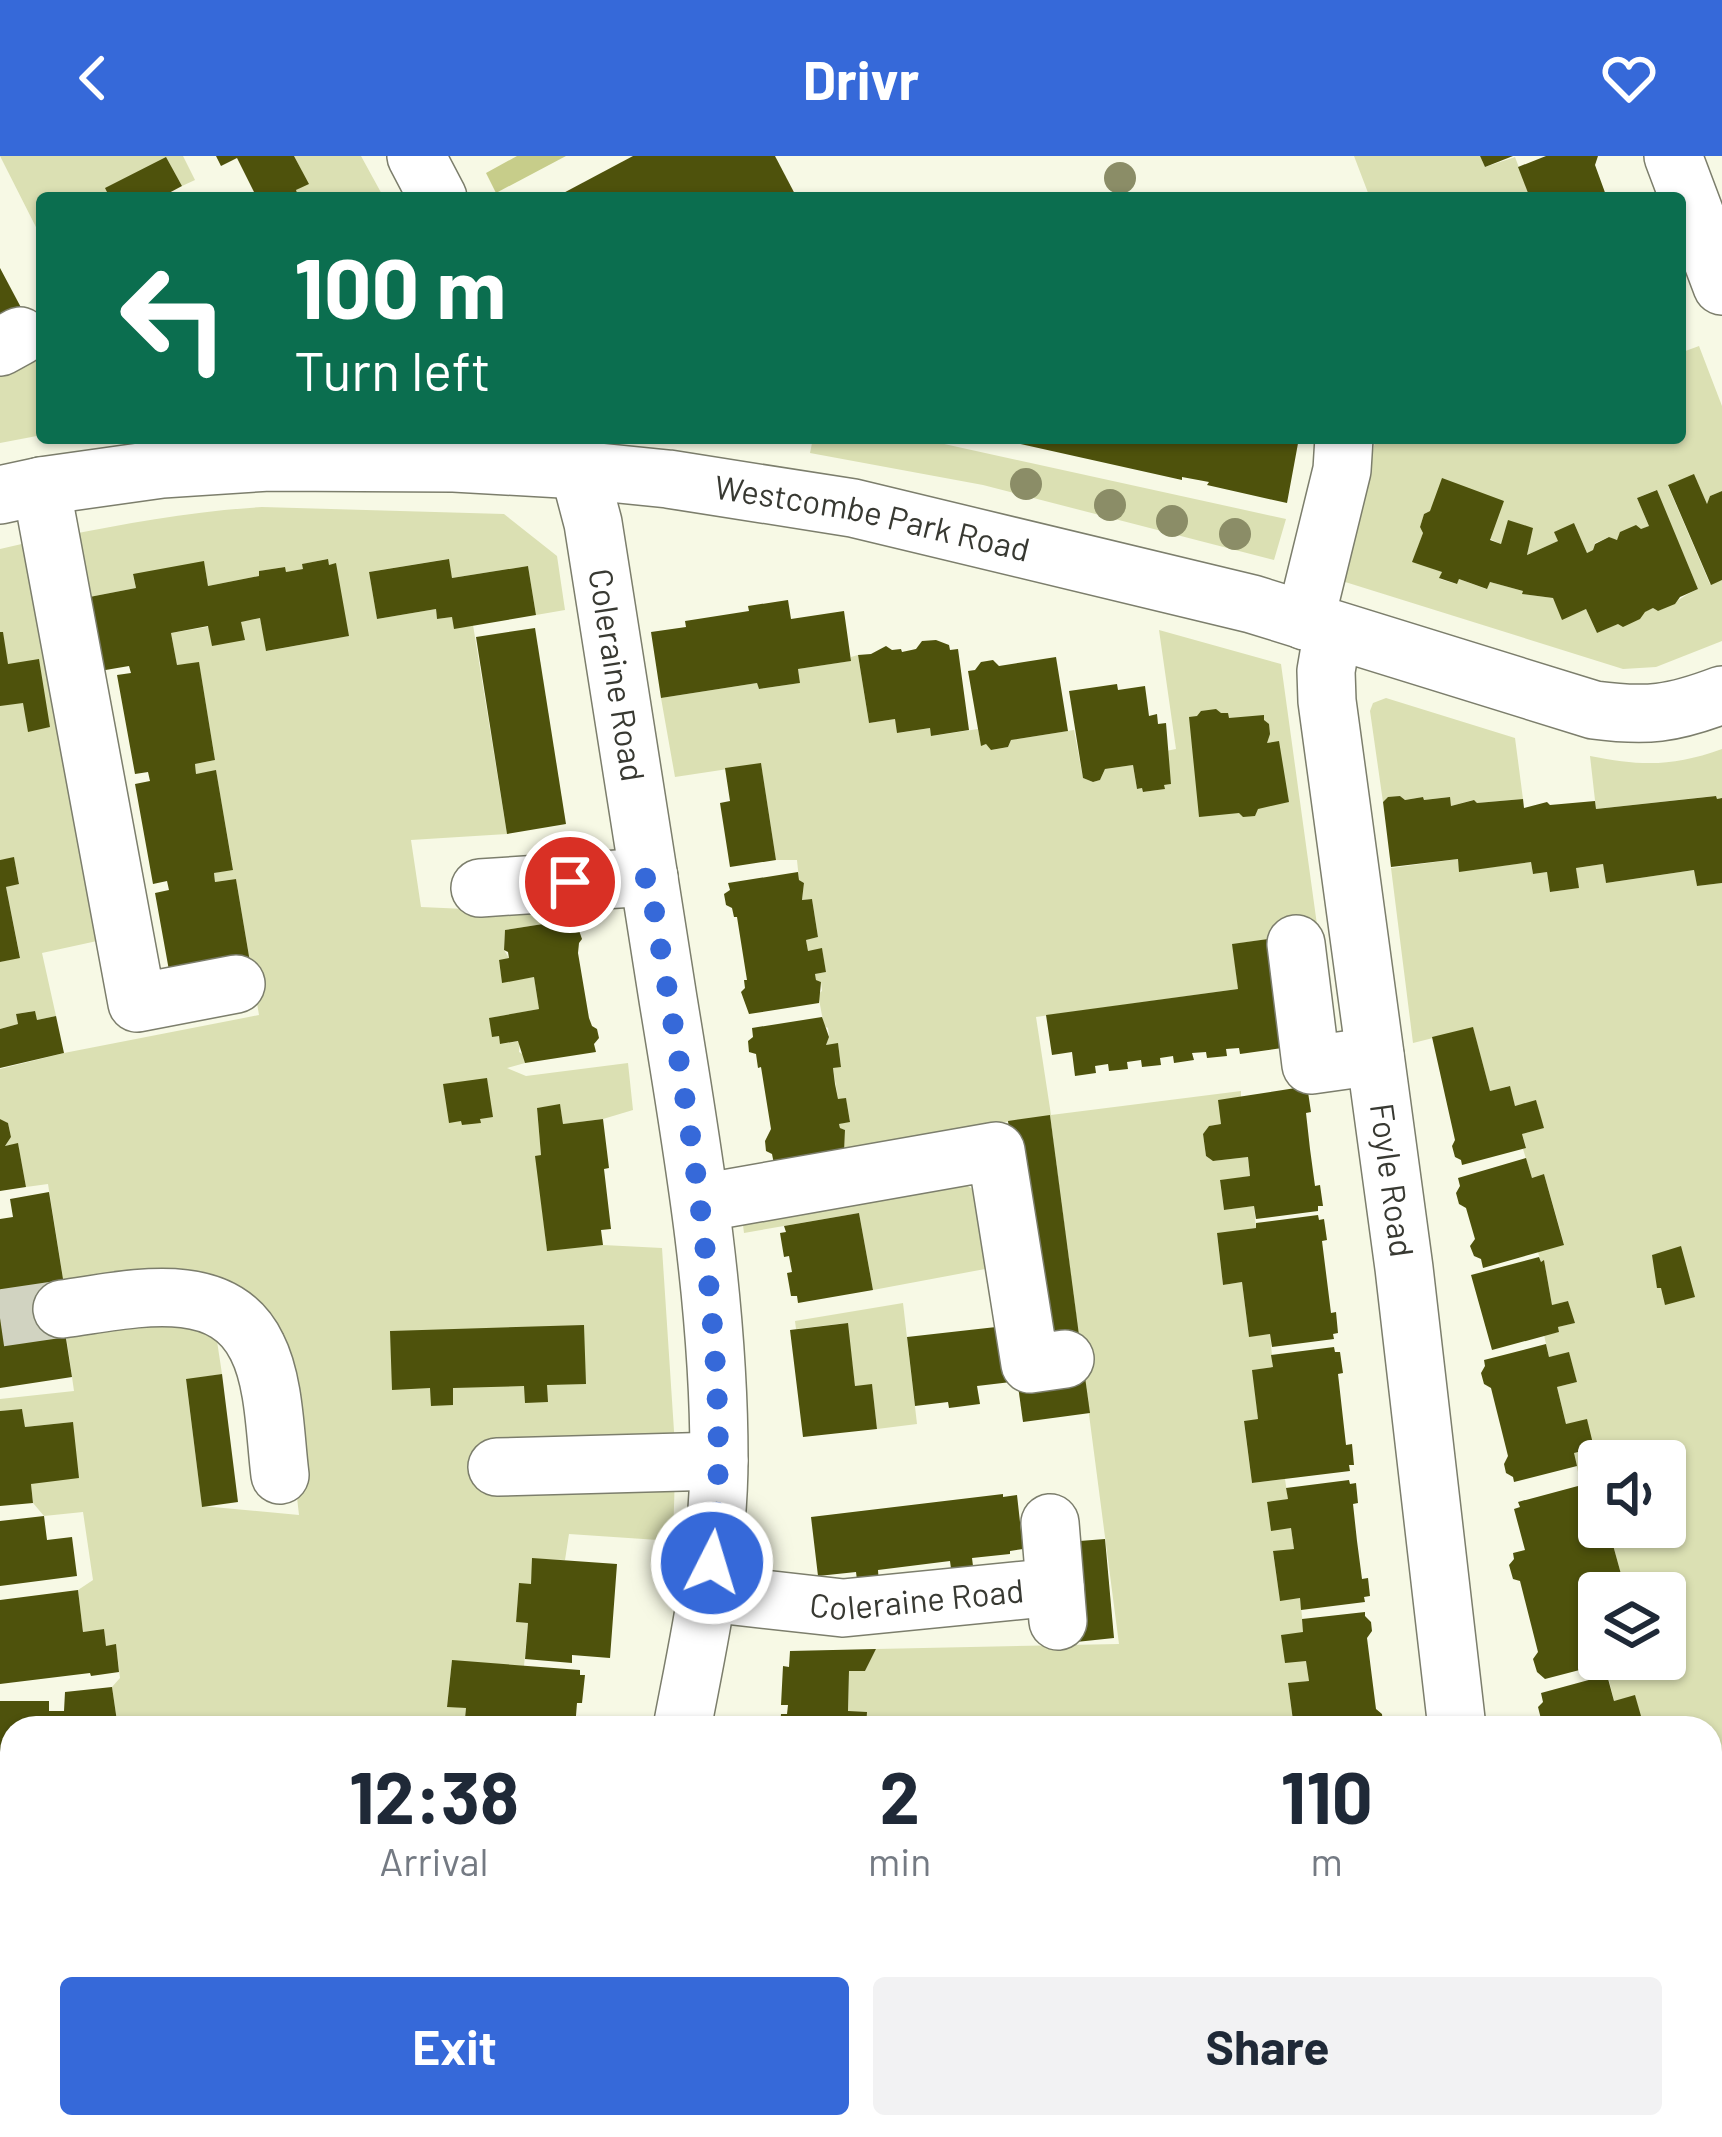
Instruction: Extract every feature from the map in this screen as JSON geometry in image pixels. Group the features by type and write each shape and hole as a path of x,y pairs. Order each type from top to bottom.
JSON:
{"street":[{"path":"416,156 435,192"},
{"path":"1673,156 1722,286"},
{"name":"Foyle Road","path":"1344,444 1319,626 1404,1268 1455,1716"},
{"name":"Westcombe Park Road","path":"21,491 162,469 370,449 571,454 668,479 853,508 1252,604 1594,710 1633,716 1664,714 1722,695"},
{"name":"Coleraine Road","path":"571,454 593,523 701,1203 717,1369 716,1533 684,1716"},
{"path":"21,491 137,1003 236,984"},
{"path":"480,888 649,878"},
{"path":"1296,944 1311,1065 1375,1057"},
{"path":"701,1203 996,1151 1030,1364 1065,1360"},
{"path":"62,1309 160,1296 201,1301 236,1317 257,1346 267,1378 280,1475"},
{"path":"497,1468 719,1461"},
{"name":"Coleraine Road","path":"708,1593 842,1608 1056,1605 1050,1523"}],"green space":[{"path":"0,156 183,156 195,180 182,186 166,158 106,188 108,192 36,192 36,227"},
{"path":"294,156 361,156 381,192 297,192 308,183"},
{"path":"517,156 566,156 498,192 486,173"},
{"path":"1354,156 1480,156 1485,167 1515,157 1528,192 1368,192"},
{"path":"1699,346 1722,406 1722,491 1710,496 1707,504 1694,475 1668,486 1710,584 1722,580 1722,641 1656,667 1623,669 1342,581 1375,444 1686,444 1686,351","holes":["1656,490 1698,589 1658,611 1653,608 1597,633 1586,609 1563,619 1553,598 1490,582 1486,589 1459,579 1456,584 1440,579 1442,572 1413,561 1424,514 1430,511 1501,544 1509,521 1532,528 1527,555 1558,541 1574,523 1587,553 1595,543 1609,537 1620,539 1649,526 1637,498"]},
{"path":"36,350 36,436 0,443 0,365"},
{"path":"812,444 944,444 1286,519 1274,560 983,485 810,453"},
{"path":"262,507 504,514 557,556 565,610 536,615 528,566 452,578 448,559 369,572 377,619 436,609 437,619 452,617 473,625 507,834 411,840 421,907 575,914 575,919 505,930 504,950 509,958 499,961 502,982 534,977 539,1009 490,1018 492,1036 499,1036 501,1044 520,1041 525,1063 507,1068 526,1076 628,1063 633,1110 563,1124 560,1105 537,1108 541,1155 536,1157 547,1250 603,1245 662,1248 675,1446 483,1491 584,1493 588,1482 675,1472 673,1541 569,1534 565,1560 533,1559 531,1584 519,1584 516,1622 528,1623 524,1666 452,1661 447,1706 466,1708 465,1716 116,1716 112,1687 120,1678 116,1645 106,1646 103,1629 83,1632 78,1590 93,1580 83,1512 44,1516 33,1503 31,1484 73,1422 25,1427 22,1409 0,1411 0,1399 74,1391 64,1321 198,1323 64,1285 48,1184 26,1187 18,1144 5,1146 11,1137 8,1123 0,1119 0,1069 259,1015 236,879 215,882 214,873 233,869 216,771 196,774 195,764 215,760 199,663 177,665 171,633 260,618 267,651 348,636 335,564 329,565 327,559 303,564 303,569 260,571 259,576 208,586 204,562 133,575 136,588 74,600 63,536","holes":["201,1324 272,1344 283,1374 299,1515 202,1506 186,1380 222,1374 217,1341"]},
{"path":"26,543 97,941 42,953 56,1016 37,1020 34,1011 16,1014 18,1024 0,1029 0,962 20,957 6,887 19,883 14,858 0,860 0,549"},
{"path":"1159,630 1281,664 1318,932 1233,944 1238,989 1036,1017 1051,1115 1241,1091 1221,1124 1209,1126 1203,1134 1206,1156 1213,1161 1248,1157 1250,1176 1220,1181 1224,1210 1254,1206 1256,1228 1217,1234 1223,1285 1242,1282 1249,1336 1270,1334 1273,1367 1253,1370 1258,1419 1244,1422 1252,1483 1285,1479 1288,1499 1267,1503 1271,1530 1291,1528 1294,1549 1273,1552 1280,1600 1300,1598 1309,1681 1288,1684 1292,1716 853,1716 848,1711 849,1671 865,1671 876,1649 1119,1644 1050,1116 844,1153 845,1130 839,1124 850,1121 846,1099 838,1099 833,1068 841,1066 838,1044 826,1045 828,1028 818,994 821,982 815,974 826,972 822,949 808,951 806,940 818,937 812,899 802,900 804,883 799,880 797,860 776,860 761,764 675,777 661,698 757,683 759,689 800,683 798,669 850,661 858,655 869,723 895,719 898,733 930,728 932,736 978,729 981,745 992,750 1008,747 1011,740 1074,730 1083,778 1093,782 1100,780 1105,769 1133,765 1137,789 1144,792 1171,784 1166,751 1176,749"},
{"path":"1386,698 1515,738 1523,799 1473,800 1451,806 1449,797 1405,800 1400,796 1383,802 1370,711 1373,703"},
{"path":"1722,749 1722,798 1596,809 1590,756 1656,763"},
{"path":"1458,859 1460,871 1531,862 1533,874 1547,872 1551,892 1578,888 1576,868 1603,864 1606,883 1694,870 1697,886 1722,883 1722,1716 1640,1716 1635,1696 1614,1701 1609,1680 1686,1680 1686,1572 1620,1572 1614,1548 1686,1548 1686,1440 1578,1440 1578,1472 1557,1387 1577,1382 1569,1353 1549,1357 1544,1335 1574,1323 1568,1301 1552,1305 1538,1252 1564,1244 1544,1174 1532,1178 1523,1149 1522,1134 1543,1128 1536,1101 1515,1106 1509,1086 1490,1091 1473,1028 1413,1043 1391,868"},
{"path":"947,1173 974,1190 985,1269 873,1290 859,1213 744,1233 743,1225 757,1207"},
{"path":"903,1303 917,1424 877,1429 872,1385 855,1386 847,1323 796,1329 795,1321"}],"building":[{"path":"216,156 294,156 309,184 297,192 254,192 237,158 221,166"},
{"path":"633,156 775,156 794,192 565,192"},
{"path":"1480,156 1513,156 1485,167"},
{"path":"1546,156 1598,156 1595,165 1605,192 1528,192 1518,167"},
{"path":"166,157 182,186 171,192 107,192 105,188"},
{"path":"0,268 25,315 0,329"},
{"path":"1021,444 1298,444 1287,503 1207,485 1209,482"},
{"path":"1694,474 1707,504 1710,496 1722,491 1722,580 1711,585 1668,485"},
{"path":"1442,478 1504,501 1490,540 1501,544 1508,520 1533,528 1527,555 1558,541 1554,532 1574,523 1587,553 1595,544 1609,537 1617,540 1620,532 1636,525 1641,529 1649,526 1637,498 1657,490 1698,589 1623,627 1618,624 1597,633 1586,609 1562,620 1553,598 1522,594 1490,582 1487,589 1439,578 1442,572 1412,562 1423,533 1424,514 1430,511"},
{"path":"328,559 329,565 336,563 349,636 266,651 260,618 241,622 245,640 212,646 208,626 171,633 177,665 199,662 215,760 195,764 196,774 216,770 233,870 214,873 215,882 236,879 250,962 170,976 155,893 169,890 167,881 153,884 135,784 150,781 148,772 135,774 117,675 131,673 129,666 88,673 74,600 136,588 133,574 204,561 208,586 259,576 259,571 303,569 302,564"},
{"path":"449,559 452,578 528,566 536,615 454,629 452,617 437,619 436,609 377,619 369,572"},
{"path":"788,600 791,619 844,611 851,661 798,669 800,683 759,689 757,683 661,698 651,632"},
{"path":"535,628 566,824 507,834 476,637"},
{"path":"0,632 8,664 39,659 50,727 28,732 23,703 0,706"},
{"path":"936,640 950,650 958,649 969,730 931,736 930,728 897,733 895,719 869,723 858,655 886,646 902,652 916,649 922,641"},
{"path":"1056,657 1068,731 1011,740 1008,747 991,750 986,744 981,746 968,671 993,660 999,666"},
{"path":"1117,684 1118,690 1145,686 1149,716 1157,714 1158,724 1166,723 1171,784 1164,785 1165,789 1137,789 1133,765 1105,769 1100,780 1093,782 1083,778 1069,691"},
{"path":"1216,709 1229,718 1264,715 1269,724 1267,743 1279,741 1289,802 1258,809 1255,816 1199,817 1189,717"},
{"path":"761,763 776,860 730,867 720,803 730,801 725,768"},
{"path":"1400,796 1405,800 1450,797 1451,806 1474,800 1523,799 1524,808 1547,802 1595,801 1596,809 1716,796 1722,798 1722,883 1697,886 1694,870 1606,883 1603,864 1576,868 1579,888 1550,892 1547,872 1533,874 1531,862 1459,872 1458,859 1391,867 1383,802"},
{"path":"14,857 19,884 6,887 20,958 0,962 0,860"},
{"path":"798,872 804,883 802,900 812,899 818,937 806,940 808,951 822,948 826,972 815,974 821,982 819,1003 749,1014 741,992 747,980 737,917 726,905 724,894 730,890 728,883"},
{"path":"575,919 582,939 578,953 589,1018 599,1038 594,1044 596,1052 525,1063 518,1041 500,1044 499,1036 492,1037 489,1018 539,1009 534,977 502,983 499,960 509,958 504,950 505,930"},
{"path":"1268,939 1282,1048 1240,1054 1239,1048 1226,1049 1227,1056 1207,1058 1206,1052 1192,1053 1194,1060 1174,1063 1173,1056 1160,1058 1161,1065 1142,1067 1141,1060 1127,1062 1128,1069 1109,1071 1108,1064 1095,1066 1096,1073 1075,1076 1072,1052 1052,1055 1046,1015 1238,989 1232,944"},
{"path":"35,1011 37,1020 56,1016 64,1053 0,1068 0,1029 18,1024 16,1014"},
{"path":"822,1017 829,1037 826,1045 838,1043 841,1067 833,1068 835,1084 838,1099 846,1098 850,1122 839,1124 845,1130 844,1153 774,1164 766,1151 771,1129 761,1067 756,1054 749,1052 752,1028"},
{"path":"1473,1027 1490,1091 1510,1086 1515,1106 1536,1100 1544,1128 1522,1134 1526,1148 1462,1165 1452,1146 1455,1140 1432,1037"},
{"path":"487,1078 493,1117 480,1119 481,1123 449,1123 443,1084"},
{"path":"1302,1087 1303,1093 1308,1092 1310,1149 1323,1206 1318,1211 1256,1219 1254,1206 1224,1210 1220,1180 1250,1176 1248,1157 1213,1161 1206,1156 1203,1134 1209,1126 1221,1124 1218,1100"},
{"path":"560,1104 563,1124 603,1119 611,1229 601,1230 603,1245 547,1251 535,1156 541,1155 537,1108"},
{"path":"1050,1115 1079,1335 1043,1340 1027,1263 1008,1121"},
{"path":"0,1119 8,1123 11,1137 5,1146 18,1143 26,1187 0,1191"},
{"path":"1526,1158 1532,1178 1544,1174 1564,1245 1483,1268 1470,1246 1475,1239 1466,1208 1459,1204 1458,1178"},
{"path":"49,1192 72,1377 0,1388 0,1219 13,1217 10,1199"},
{"path":"859,1213 873,1290 798,1303 797,1296 791,1296 787,1273 792,1272 780,1233 786,1232 784,1226"},
{"path":"1318,1215 1319,1220 1324,1219 1327,1240 1322,1241 1338,1333 1333,1334 1334,1339 1272,1347 1270,1334 1249,1337 1242,1282 1223,1285 1217,1233"},
{"path":"1681,1246 1695,1297 1665,1305 1652,1255"},
{"path":"1539,1257 1544,1260 1552,1305 1568,1301 1575,1323 1558,1327 1559,1332 1492,1350 1471,1275"},
{"path":"848,1323 855,1386 872,1384 877,1429 803,1437 790,1330"},
{"path":"584,1325 586,1384 547,1385 548,1402 525,1403 524,1386 453,1388 453,1405 431,1406 430,1388 392,1390 390,1331"},
{"path":"1005,1326 1011,1382 977,1386 980,1404 915,1406 907,1337"},
{"path":"1546,1344 1549,1357 1569,1352 1577,1382 1557,1387 1566,1424 1587,1419 1592,1440 1578,1440 1577,1466 1514,1482 1506,1473 1508,1456 1491,1388 1484,1384 1481,1373 1484,1360"},
{"path":"1334,1347 1340,1352 1346,1445 1352,1444 1354,1465 1349,1465 1350,1471 1252,1483 1244,1421 1258,1419 1252,1370 1273,1367 1271,1355"},
{"path":"222,1374 238,1502 202,1507 186,1379"},
{"path":"1085,1377 1090,1413 1023,1422 1018,1386"},
{"path":"22,1409 25,1427 73,1422 79,1478 31,1484 33,1503 0,1506 0,1411"},
{"path":"1356,1483 1357,1541 1362,1579 1368,1578 1370,1596 1364,1597 1365,1602 1301,1610 1300,1598 1280,1601 1273,1551 1294,1549 1291,1528 1271,1531 1267,1502 1288,1499 1286,1488"},
{"path":"1578,1486 1578,1548 1614,1548 1620,1572 1578,1572 1578,1670 1545,1679 1533,1659 1538,1652 1520,1581 1513,1579 1509,1565 1513,1553 1525,1550 1514,1509 1520,1507 1518,1502"},
{"path":"1017,1495 1023,1549 972,1558 974,1574 952,1576 950,1561 878,1570 879,1585 858,1588 856,1572 818,1576 811,1517"},
{"path":"44,1516 47,1540 72,1537 77,1576 0,1586 0,1521"},
{"path":"1105,1539 1114,1638 1076,1642 1067,1542"},
{"path":"532,1558 617,1564 610,1658 572,1655 572,1663 525,1659 528,1623 516,1622 519,1583 531,1584"},
{"path":"78,1590 83,1632 104,1629 106,1646 116,1644 119,1672 0,1684 0,1600"},
{"path":"1365,1612 1371,1622 1367,1638 1376,1709 1382,1716 1292,1716 1288,1683 1309,1681 1306,1661 1285,1663 1281,1635 1303,1632 1302,1619"},
{"path":"876,1649 865,1671 849,1671 848,1711 867,1712 867,1716 781,1716 787,1714 788,1705 781,1705 783,1666 789,1667 790,1651"},
{"path":"452,1660 580,1670 585,1675 576,1716 465,1716 466,1708 447,1707"},
{"path":"1589,1680 1608,1680 1614,1701 1635,1695 1641,1716 1540,1716 1538,1707 1543,1702 1541,1693"},
{"path":"112,1687 116,1716 0,1716 0,1701 49,1701 49,1711 64,1711 65,1692"}],"tunnel":[{"path":"0,1318 62,1309"}],"route":[{"path":"570,882 649,878 701,1203 717,1369 719,1461 712,1563"}]}
